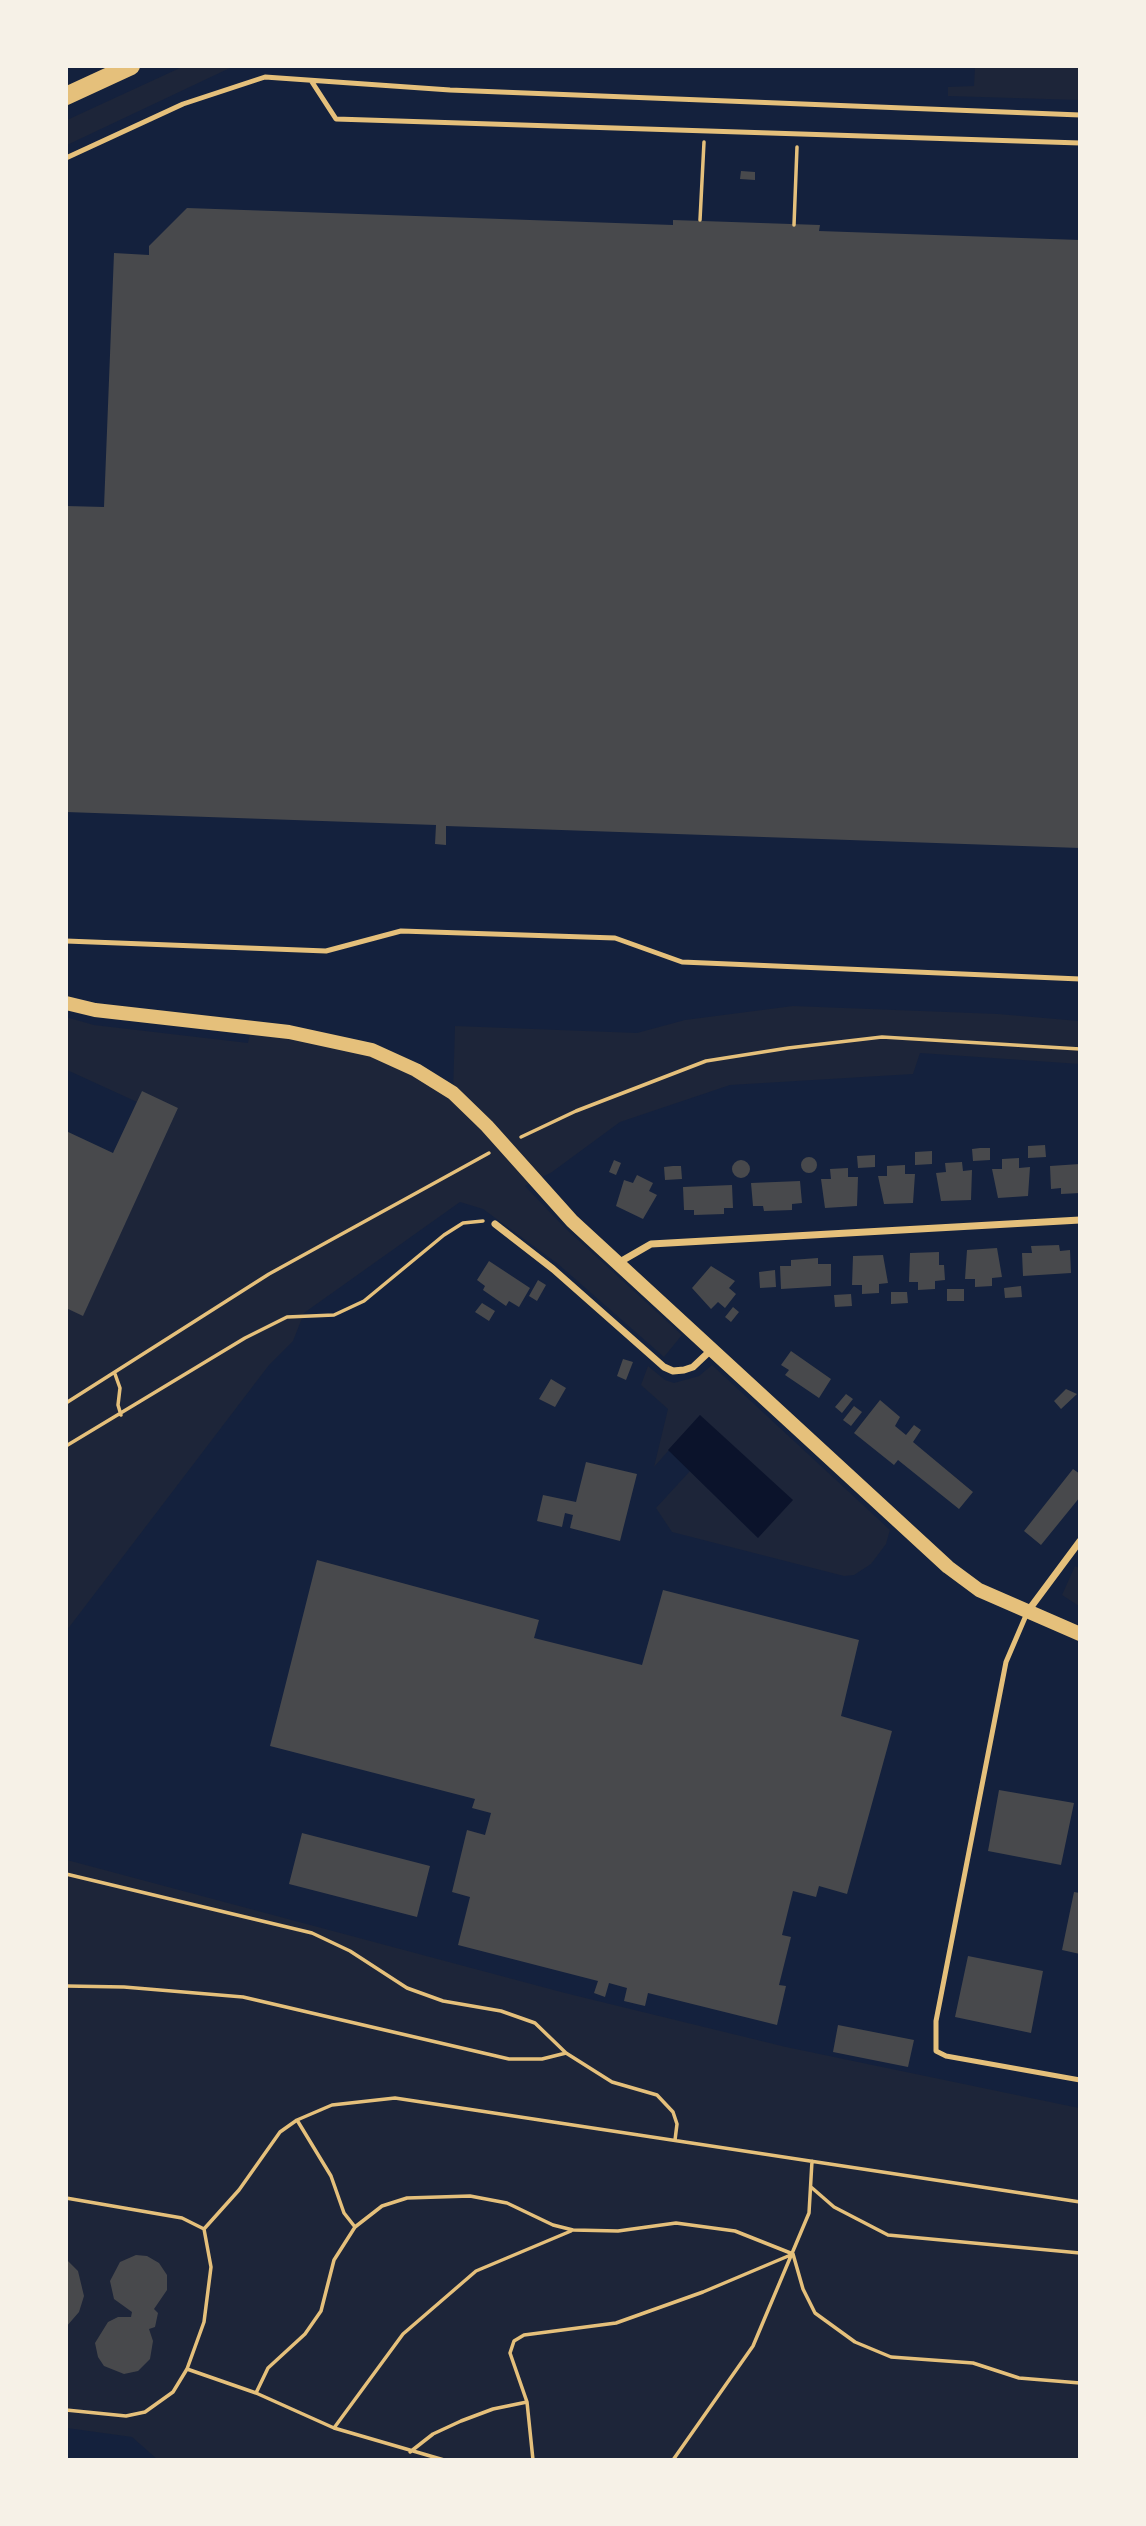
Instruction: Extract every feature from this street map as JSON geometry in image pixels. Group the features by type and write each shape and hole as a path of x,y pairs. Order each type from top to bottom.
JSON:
{"main road":[{"path":"66,96 131,66"},
{"path":"66,1003 95,1010 289,1032 372,1050 416,1070 453,1093 487,1126 572,1221 948,1567 979,1590 1080,1634"}],"street":[{"path":"618,1263 652,1244 1080,1220"},
{"path":"495,1224 553,1269 664,1367 673,1371 693,1367 710,1350"},
{"path":"1028,1612 1080,1541"}],"lane":[{"path":"66,158 183,104 265,77 312,82 784,105 1080,115"},
{"path":"312,82 336,119 1080,143"},
{"path":"66,941 326,951 401,931 615,938 682,962 1080,979"},
{"path":"1028,1612 1006,1662 936,2021 936,2050 946,2056 1080,2080"}],"path":[{"path":"700,220 704,131"},
{"path":"794,225 797,134"},
{"path":"514,1140 576,1111 706,1061 882,1037 1080,1049"},
{"path":"66,1404 270,1274 493,1151"},
{"path":"66,1446 245,1338 287,1317 334,1315 364,1301 463,1223 479,1220 495,1224"},
{"path":"115,1374 120,1388 118,1405 121,1415"},
{"path":"66,1874 312,1933 350,1951 407,1988 443,2001 502,2011 535,2023 566,2053 612,2082 657,2095 673,2112 677,2124 676,2140"},
{"path":"66,1986 124,1987 243,1997 509,2059 542,2059 566,2053"},
{"path":"204,2229 239,2190 280,2132 297,2120 332,2105 395,2098 1080,2202"},
{"path":"297,2120 331,2176 344,2213 355,2227"},
{"path":"674,2459 753,2346 809,2213 812,2161"},
{"path":"811,2187 834,2207 888,2235 1080,2253"},
{"path":"256,2393 268,2368 305,2334 321,2311 334,2260 355,2227 382,2206 407,2198 470,2196 507,2203 553,2225 573,2230 618,2231 676,2223 735,2231 793,2254"},
{"path":"66,2198 182,2218 204,2229"},
{"path":"66,2410 105,2417 145,2412 173,2392 187,2369 204,2322 211,2267 204,2229"},
{"path":"334,2428 403,2334 476,2271 573,2230"},
{"path":"793,2254 803,2289 815,2313 855,2342 891,2357 973,2363 1018,2378 1080,2383"},
{"path":"533,2459 527,2402 510,2353 514,2341 524,2335 616,2323 703,2292 793,2254"},
{"path":"187,2369 256,2393 334,2428 410,2452 444,2459"},
{"path":"410,2452 433,2434 461,2421 493,2409 527,2402"}],"shaded area":[{"path":"182,67 232,67 67,145 67,120"},
{"path":"975,67 1079,67 1079,100 948,96 948,87 974,86"},
{"path":"793,1006 998,1014 1079,1021 1080,1064 920,1053 913,1074 730,1085 620,1122 552,1172 525,1186 565,1228 682,1335 664,1357 558,1264 483,1209 460,1202 304,1313 293,1341 269,1365 67,1630 67,1308 83,1315 178,1108 142,1091 137,1102 67,1070 66,1017 94,1025 248,1043 251,1028 372,1050 453,1093 455,1026 637,1033 685,1020"},
{"path":"712,1365 890,1530 886,1544 871,1564 854,1575 844,1576 672,1532 656,1508 690,1471 758,1538 700,1415 654,1467 668,1409 641,1385 648,1366 665,1380 674,1383 699,1376"},
{"path":"700,1415 793,1500 758,1538 668,1450"},
{"path":"1075,1566 1079,1568 1079,1606 1062,1595"},
{"path":"67,1860 565,1993 786,2047 1079,2108 1079,2459 158,2460 132,2437 67,2428"}],"building":[{"path":"741,171 755,172 755,180 740,179"},
{"path":"187,208 673,225 673,220 820,225 819,231 1080,240 1080,848 446,826 446,845 435,844 436,825 66,812 66,506 104,507 114,253 149,255 149,246"},
{"path":"142,1091 178,1108 83,1316 66,1308 66,1131 113,1153"},
{"path":"1045,1145 1046,1157 1028,1158 1028,1146"},
{"path":"990,1148 990,1160 973,1161 972,1149"},
{"path":"932,1151 932,1164 915,1165 915,1152"},
{"path":"875,1155 875,1167 858,1168 857,1156"},
{"path":"806,1157 812,1157 817,1165 815,1171 806,1173 801,1168 801,1162"},
{"path":"1019,1158 1019,1168 1030,1167 1028,1196 998,1198 992,1169 1002,1169 1002,1159"},
{"path":"614,1160 621,1163 616,1175 609,1172"},
{"path":"741,1160 747,1163 750,1169 747,1175 741,1178 735,1175 732,1169 735,1163"},
{"path":"962,1162 963,1171 972,1170 971,1200 941,1201 936,1173 946,1172 945,1163"},
{"path":"1080,1164 1080,1193 1061,1194 1061,1188 1051,1189 1050,1166"},
{"path":"905,1165 905,1174 915,1174 913,1203 884,1204 878,1176 887,1176 887,1166"},
{"path":"681,1166 682,1179 665,1180 664,1167"},
{"path":"848,1168 848,1177 858,1177 857,1206 825,1208 821,1179 831,1179 830,1169"},
{"path":"637,1175 653,1183 649,1191 657,1195 643,1219 616,1206 624,1180 633,1183"},
{"path":"800,1181 802,1203 792,1204 792,1210 764,1211 763,1206 753,1206 751,1183"},
{"path":"732,1185 733,1208 724,1208 724,1214 694,1215 694,1210 684,1210 683,1187"},
{"path":"1059,1245 1060,1251 1070,1250 1071,1273 1023,1276 1022,1253 1032,1253 1031,1246"},
{"path":"997,1248 1002,1277 992,1278 992,1286 975,1287 975,1279 965,1279 967,1250"},
{"path":"939,1252 939,1265 944,1265 945,1280 935,1281 935,1289 918,1290 918,1282 909,1282 910,1253"},
{"path":"883,1255 888,1283 879,1284 879,1293 862,1294 862,1285 852,1285 853,1256"},
{"path":"818,1258 818,1264 831,1264 831,1286 781,1289 780,1266 791,1266 791,1260"},
{"path":"489,1261 530,1288 519,1307 509,1301 506,1306 483,1290 485,1286 477,1280"},
{"path":"711,1266 735,1281 729,1288 736,1294 725,1308 718,1302 711,1309 692,1288"},
{"path":"775,1270 776,1287 760,1288 759,1272"},
{"path":"538,1280 546,1285 537,1301 529,1296"},
{"path":"1021,1286 1022,1297 1005,1298 1004,1288"},
{"path":"947,1289 964,1289 964,1301 947,1301"},
{"path":"891,1292 907,1292 908,1303 891,1304"},
{"path":"851,1294 852,1306 835,1307 834,1295"},
{"path":"482,1303 495,1311 489,1321 475,1312"},
{"path":"733,1307 739,1312 731,1322 725,1317"},
{"path":"791,1351 831,1379 819,1398 785,1375 789,1370 781,1365"},
{"path":"623,1359 633,1362 626,1380 617,1376"},
{"path":"551,1379 566,1388 555,1407 539,1399"},
{"path":"1066,1389 1077,1394 1061,1409 1054,1401"},
{"path":"846,1394 853,1399 842,1413 835,1407"},
{"path":"880,1400 900,1417 895,1426 906,1435 914,1425 921,1430 913,1442 973,1492 959,1509 898,1460 894,1465 854,1433"},
{"path":"854,1406 862,1412 851,1426 843,1420"},
{"path":"586,1462 637,1474 620,1541 570,1528 573,1515 565,1513 562,1527 537,1521 543,1495 576,1502"},
{"path":"1073,1469 1080,1474 1080,1497 1041,1545 1024,1531"},
{"path":"317,1560 539,1620 534,1638 642,1665 663,1590 859,1640 841,1716 892,1731 847,1894 819,1886 816,1897 793,1891 782,1935 791,1937 779,1985 786,1986 777,2025 648,1993 645,2006 624,2001 627,1988 609,1983 605,1997 594,1993 598,1981 458,1945 470,1897 452,1892 467,1830 485,1835 491,1813 472,1808 475,1799 270,1746"},
{"path":"999,1790 1074,1803 1061,1865 988,1851"},
{"path":"302,1833 430,1866 417,1917 289,1884"},
{"path":"1074,1892 1080,1893 1080,1954 1062,1950"},
{"path":"968,1956 1043,1971 1031,2033 955,2017"},
{"path":"838,2025 914,2040 908,2067 833,2052"},
{"path":"136,2255 147,2256 159,2263 167,2275 167,2290 154,2309 158,2313 155,2327 149,2329 153,2341 150,2359 138,2371 124,2374 104,2366 98,2357 95,2343 108,2322 118,2317 131,2317 132,2312 114,2299 110,2281 120,2262"},
{"path":"66,2259 78,2271 84,2296 79,2312 66,2327"}]}
